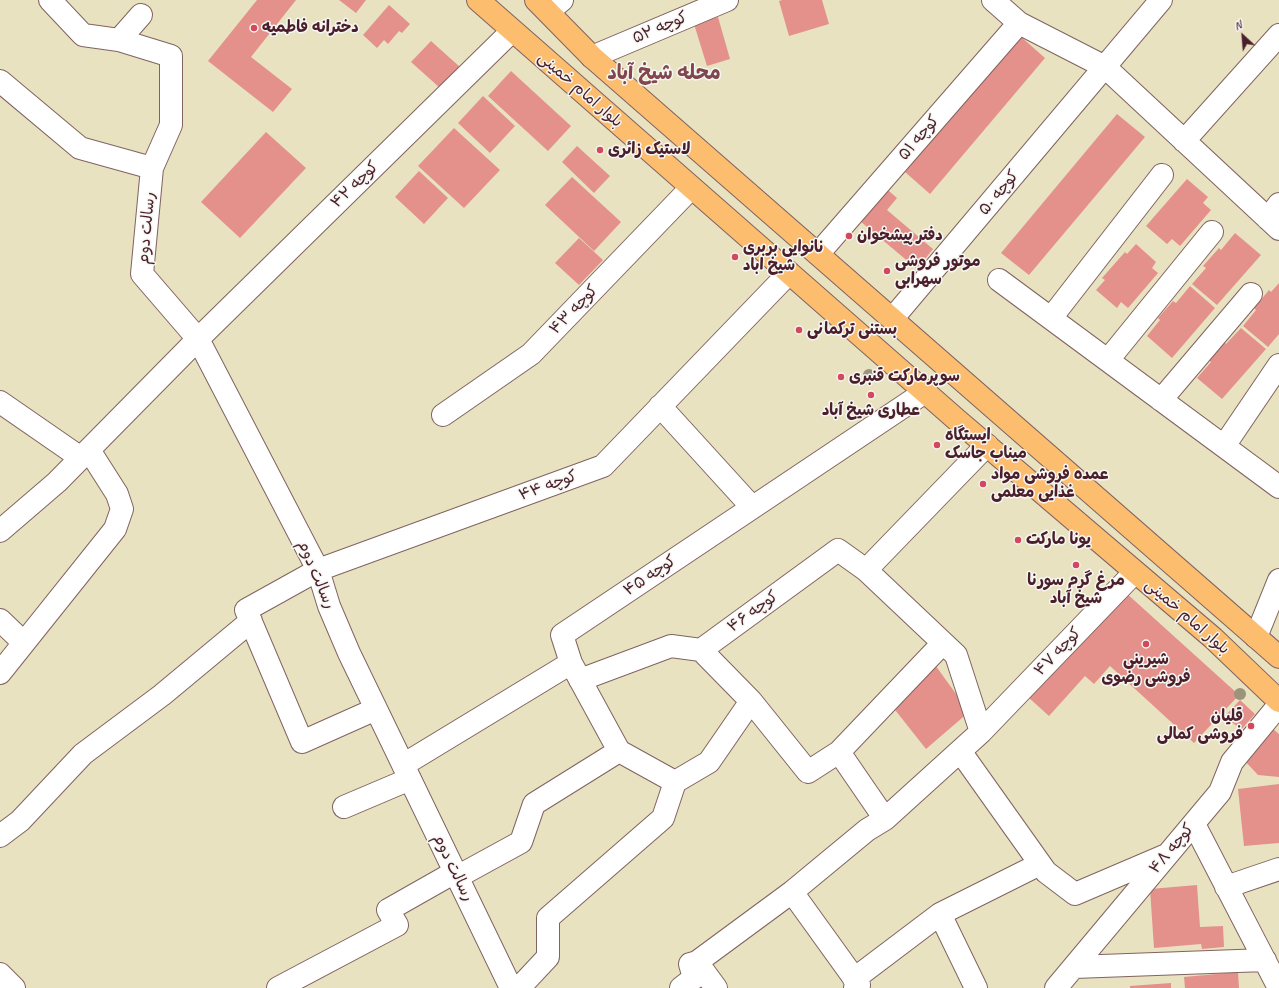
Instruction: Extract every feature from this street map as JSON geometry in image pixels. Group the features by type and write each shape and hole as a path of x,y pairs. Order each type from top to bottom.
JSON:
{"main road":[{"name":"بلوار امام خمینی","path":"478,0 986,445 1213,638 1279,701"},
{"name":"بلوار امام خمینی","path":"549,4 592,57 893,318 1279,657"}],"street":[{"path":"50,0 83,35 119,40 140,15"},
{"name":"کوچه ۵۲","path":"592,57 727,0"},
{"path":"993,0 1019,23 1105,67 1184,141 1275,217"},
{"name":"کوچه ۵۰","path":"893,318 1161,0"},
{"name":"کوچه ۵۱","path":"818,254 1019,23"},
{"name":"کوچه ۴۲","path":"0,531 57,482 198,339 512,31"},
{"path":"1184,141 1279,35"},
{"name":"رسالت دوم","path":"119,40 171,56 171,125 152,168 142,274 198,339 318,570 329,606 376,709 511,988"},
{"path":"0,81 80,148 152,168"},
{"path":"1051,318 1162,175"},
{"name":"کوچه ۴۳","path":"443,415 531,354 691,188"},
{"path":"1108,360 1212,232"},
{"name":"کوچه ۴۴","path":"0,836 20,821 83,754 162,695 249,615 318,570 603,466 789,273"},
{"path":"999,280 1279,487"},
{"path":"1161,400 1251,294"},
{"path":"1224,446 1279,365"},
{"name":"کوچه ۴۵","path":"575,671 562,635 925,392"},
{"path":"0,402 85,454 117,494 122,509 115,529 0,673"},
{"path":"660,406 752,508"},
{"path":"981,732 956,655 866,570 986,445"},
{"name":"کوچه ۴۶","path":"701,650 838,550 866,570"},
{"name":"کوچه ۴۷","path":"697,962 792,892 867,830 885,818 981,732 1135,572"},
{"path":"1256,637 1279,580"},
{"path":"249,615 302,742 376,709"},
{"path":"0,620 24,643"},
{"path":"344,807 406,772 575,671 671,646 701,650 751,701 808,772 839,752 943,643"},
{"path":"575,671 619,751 675,782"},
{"path":"519,988 548,957 548,918 663,818 675,782 709,762 751,701"},
{"name":"کوچه ۴۸","path":"1056,988 1220,792 1232,762 1279,705"},
{"path":"278,988 397,925 388,910 521,842 534,804 619,751"},
{"path":"960,751 1046,872 1075,894 1167,855"},
{"path":"839,752 885,818"},
{"path":"1194,824 1278,985"},
{"path":"792,892 857,985 940,914 1040,864"},
{"path":"1226,887 1279,869"},
{"path":"940,914 976,988"},
{"path":"1074,967 1265,960"},
{"path":"681,988 694,978 690,964 697,962 716,988"},
{"path":"0,974 14,988"}],"building":[{"name":"دخترانه فاطمیه","path":"257,0 296,0 251,57 292,89 273,112 208,61"},
{"name":"دخترانه فاطمیه","path":"339,0 366,0 356,13"},
{"path":"822,0 829,24 789,36 779,1"},
{"path":"389,5 410,24 402,33 399,31 388,44 384,40 377,48 363,35"},
{"path":"718,17 730,59 707,66 694,24"},
{"path":"1020,36 1045,58 930,194 905,172"},
{"path":"431,41 460,67 440,88 411,62"},
{"path":"511,71 571,126 548,151 488,96"},
{"path":"483,96 515,126 490,153 458,123"},
{"path":"1117,114 1145,137 1029,275 1001,253"},
{"path":"454,128 500,170 464,208 418,166"},
{"path":"266,132 306,168 240,238 201,202"},
{"path":"577,146 610,176 594,193 562,162"},
{"path":"419,171 448,198 424,224 395,197"},
{"path":"572,177 621,222 594,251 545,205"},
{"path":"1187,179 1208,197 1203,203 1211,210 1180,246 1172,239 1167,244 1146,226"},
{"path":"881,184 897,198 887,210 933,249 917,269 854,216"},
{"path":"1235,233 1261,255 1217,305 1192,284 1206,268 1203,266 1219,248 1221,250"},
{"path":"579,238 603,260 579,285 555,263"},
{"path":"1136,244 1156,262 1152,268 1158,273 1128,308 1121,302 1117,308 1096,290 1105,280 1102,278 1125,252 1127,254"},
{"path":"1279,283 1279,334 1268,347 1243,326 1256,310 1254,308 1269,290 1271,292"},
{"path":"1190,286 1215,308 1172,358 1147,336 1160,320 1158,318 1173,301 1176,303"},
{"path":"1241,328 1266,349 1222,399 1197,378 1211,362 1209,360 1224,342 1226,344"},
{"path":"1125,592 1239,695 1194,743 1110,666 1094,684 1085,676 1049,716 1028,697"},
{"path":"933,662 969,712 926,749 888,701"},
{"path":"1240,700 1255,714 1241,730 1225,716"},
{"path":"1273,729 1279,734 1279,777 1258,775 1243,759"},
{"path":"1279,784 1279,843 1244,846 1238,789"},
{"path":"1197,885 1200,927 1223,926 1224,947 1202,949 1201,944 1154,948 1150,889"},
{"path":"1238,972 1239,988 1185,988 1184,977"},
{"path":"1171,983 1171,988 1130,988 1130,986"}],"place":[{"name":"دخترانه فاطمیه","path":"254,28"},
{"name":"لاستیک زائری","path":"600,150"},
{"name":"دفتر پیشخوان","path":"849,236"},
{"name":"نانوایی بربری شیخ اباد","path":"735,257"},
{"name":"موتور فروشی سهرابی","path":"887,271"},
{"name":"بستنی ترکمانی","path":"799,330"},
{"name":"سوپرمارکت قنبری","path":"841,377"},
{"name":"عطاری شیخ آباد","path":"871,395"},
{"name":"ایستگاه میناب جاسک","path":"937,445"},
{"name":"عمده فروشی مواد غذایی معلمی","path":"983,484"},
{"name":"یونا مارکت","path":"1018,540"},
{"name":"مرغ گرم سورنا شیخ آباد","path":"1076,565"},
{"name":"شیرینی فروشی رضوی","path":"1146,644"},
{"name":"قلیان فروشی کمالی","path":"1251,726"}],"district":[{"name":"محله شیخ آباد","path":"664,74"}]}
